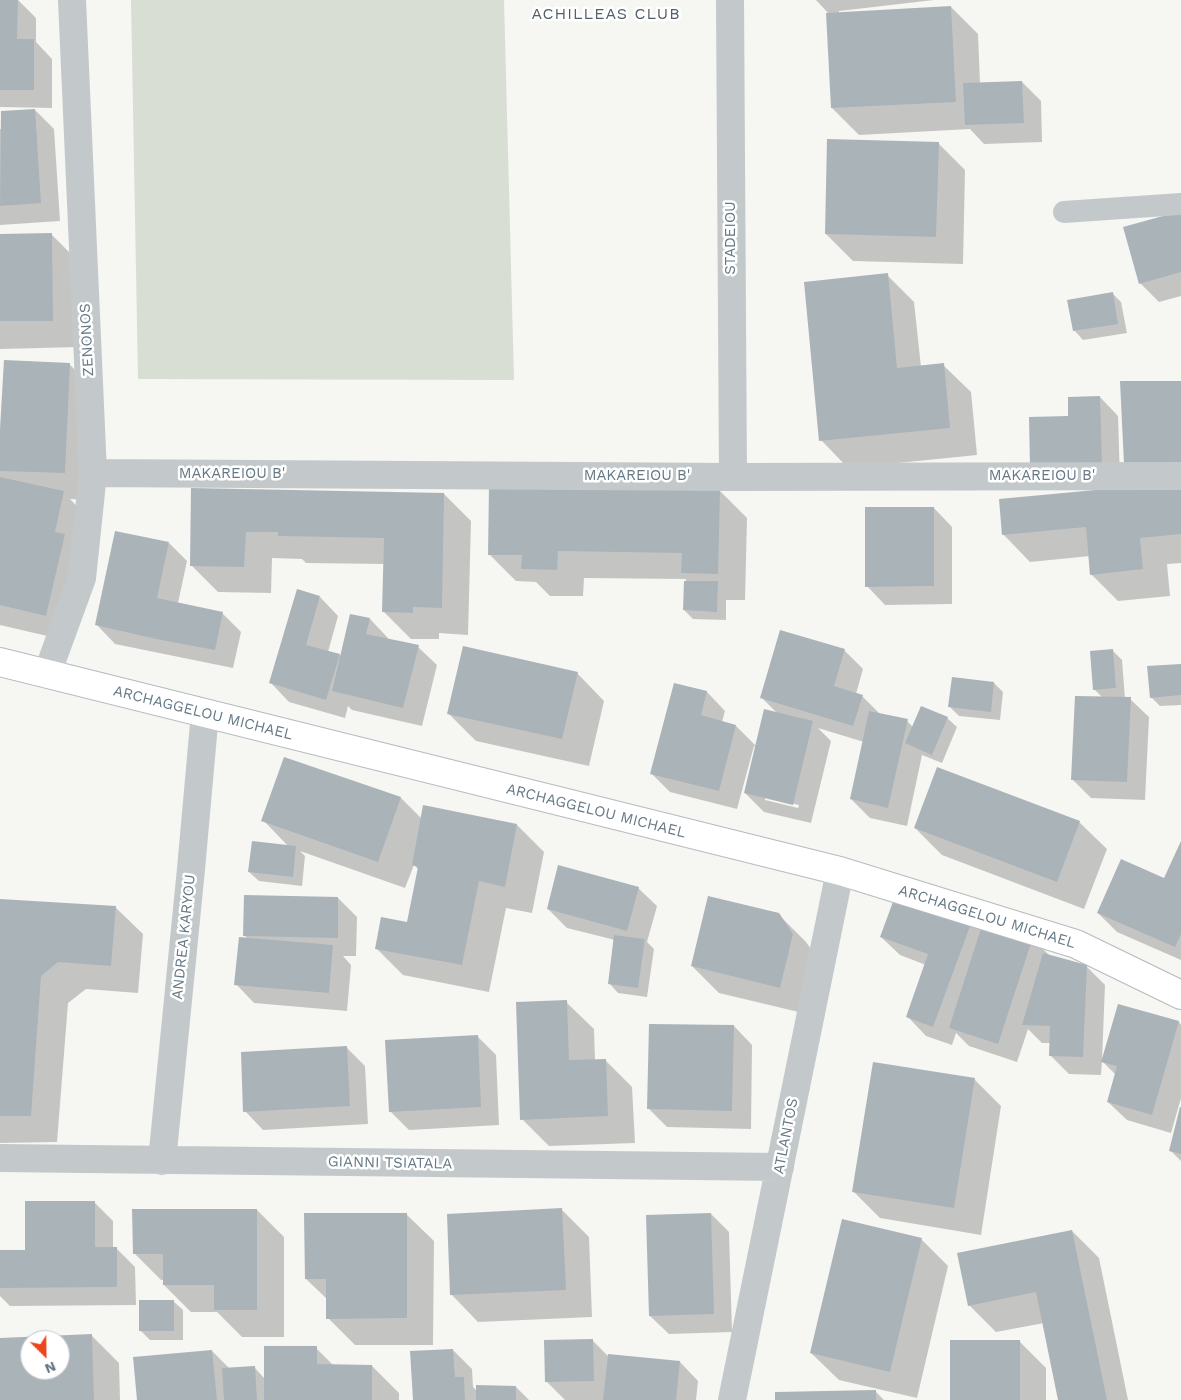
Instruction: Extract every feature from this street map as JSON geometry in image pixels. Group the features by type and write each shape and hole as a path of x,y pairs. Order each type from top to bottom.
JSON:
{"street":[{"name":"ZENONOS","path":"47,674 82,578 93,473 72,0"},
{"name":"STADEIOU","path":"730,0 733,477"},
{"name":"MAKAREIOU B'","path":"93,473 733,477 1181,476"},
{"name":"ARCHAGGELOU MICHAEL","path":"0,662 840,871 1076,944 1181,995"},
{"name":"ANDREA KARYOU","path":"162,1161 191,869 204,713"},
{"name":"ATLANTOS","path":"732,1400 840,871"},
{"name":"GIANNI TSIATALA","path":"0,1158 780,1167"}],"lane":[{"path":"1064,212 1181,204"}],"shaded area":[{"path":"131,0 504,0 514,380 138,379"}],"building":[{"path":"0,0 18,0 17,39 34,39 34,90 0,90"},
{"path":"951,6 956,102 831,108 826,13"},
{"path":"1022,81 1024,123 965,125 963,83"},
{"path":"35,109 41,203 0,206 1,111"},
{"path":"827,139 939,142 936,237 825,234"},
{"path":"1181,211 1181,272 1139,284 1123,227"},
{"path":"52,233 53,321 0,321 0,234"},
{"path":"888,273 897,368 944,363 950,428 819,441 804,282"},
{"path":"1113,292 1118,324 1073,331 1067,300"},
{"path":"4,360 70,363 65,473 0,471 0,429"},
{"path":"1120,381 1181,381 1181,464 1124,464"},
{"path":"1100,396 1102,463 1030,465 1029,417 1068,416 1068,397"},
{"path":"0,477 64,491 55,532 65,534 46,616 0,605"},
{"path":"1181,482 1181,534 1140,538 1143,569 1090,575 1086,527 1002,535 999,499"},
{"path":"489,486 720,490 718,574 681,573 682,553 558,551 557,570 521,569 522,555 488,555"},
{"path":"191,488 444,493 442,608 413,607 413,613 382,612 384,538 278,536 278,532 246,532 244,567 190,566"},
{"path":"865,507 934,507 934,586 865,587"},
{"path":"115,531 169,542 157,598 223,612 215,650 95,625"},
{"path":"684,581 718,581 717,612 683,610"},
{"path":"297,589 320,596 306,645 340,654 326,700 269,683"},
{"path":"350,614 370,618 366,634 419,645 403,708 332,691"},
{"path":"780,630 845,649 834,686 863,695 853,726 760,698"},
{"path":"463,646 578,672 562,739 447,714"},
{"path":"1113,649 1116,688 1093,690 1090,651"},
{"path":"1181,664 1181,695 1150,698 1147,666"},
{"path":"952,677 994,682 991,712 948,707"},
{"path":"674,683 707,691 701,715 736,725 719,791 650,774"},
{"path":"1075,696 1131,697 1127,782 1071,780"},
{"path":"921,706 948,717 932,755 905,743"},
{"path":"764,709 813,721 793,805 744,793"},
{"path":"869,711 908,719 888,808 850,799"},
{"path":"284,757 401,797 378,862 261,821"},
{"path":"937,767 1080,821 1057,882 914,828"},
{"path":"423,805 517,824 505,887 479,881 462,965 375,949 381,917 407,922 418,867 412,865"},
{"path":"252,841 296,846 293,877 248,872"},
{"path":"1181,841 1181,934 1175,947 1097,913 1121,859 1164,878"},
{"path":"558,865 639,887 627,931 547,909"},
{"path":"897,891 973,918 933,1027 906,1017 928,954 880,937"},
{"path":"244,895 338,897 338,938 243,936"},
{"path":"708,896 779,913 793,934 780,988 691,966"},
{"path":"0,899 116,906 111,966 58,962 41,976 31,1116 0,1116"},
{"path":"983,922 1033,937 998,1044 949,1028"},
{"path":"614,935 645,939 638,988 608,984"},
{"path":"239,937 333,945 329,993 234,985"},
{"path":"1043,953 1087,965 1083,1057 1049,1056 1050,1026 1022,1025"},
{"path":"567,1000 569,1060 606,1059 608,1116 520,1120 516,1002"},
{"path":"1118,1004 1179,1021 1152,1115 1107,1102 1117,1066 1101,1062"},
{"path":"649,1024 734,1025 732,1111 647,1109"},
{"path":"478,1035 481,1107 389,1112 385,1040"},
{"path":"347,1046 350,1106 243,1112 241,1052"},
{"path":"873,1062 975,1078 954,1208 852,1192"},
{"path":"1181,1107 1181,1154 1169,1151"},
{"path":"25,1201 95,1201 95,1247 117,1247 117,1287 0,1288 0,1250 25,1250"},
{"path":"562,1208 566,1290 450,1295 447,1214"},
{"path":"132,1209 257,1209 257,1310 214,1310 214,1285 163,1285 163,1254 133,1254"},
{"path":"304,1213 407,1213 407,1318 326,1319 326,1279 305,1279"},
{"path":"711,1213 714,1314 649,1316 646,1215"},
{"path":"842,1219 922,1238 890,1372 810,1353"},
{"path":"1072,1230 1107,1400 1058,1400 1036,1292 968,1306 957,1253"},
{"path":"139,1300 174,1300 174,1331 139,1331"},
{"path":"92,1334 94,1400 0,1400 0,1338 20,1337 20,1380 70,1380 70,1335"},
{"path":"593,1339 594,1381 545,1382 544,1340"},
{"path":"950,1340 1020,1340 1020,1400 950,1400"},
{"path":"264,1346 317,1346 317,1364 372,1365 372,1400 264,1400"},
{"path":"453,1349 455,1377 464,1377 465,1400 413,1400 410,1351"},
{"path":"212,1350 217,1400 137,1400 133,1357"},
{"path":"608,1354 680,1361 676,1400 603,1400"},
{"path":"255,1366 257,1400 224,1400 222,1368"},
{"path":"476,1385 516,1386 516,1400 476,1400"},
{"path":"876,1390 876,1400 775,1400 775,1392"}],"district":[{"name":"ACHILLEAS CLUB","path":"606,14"}]}
